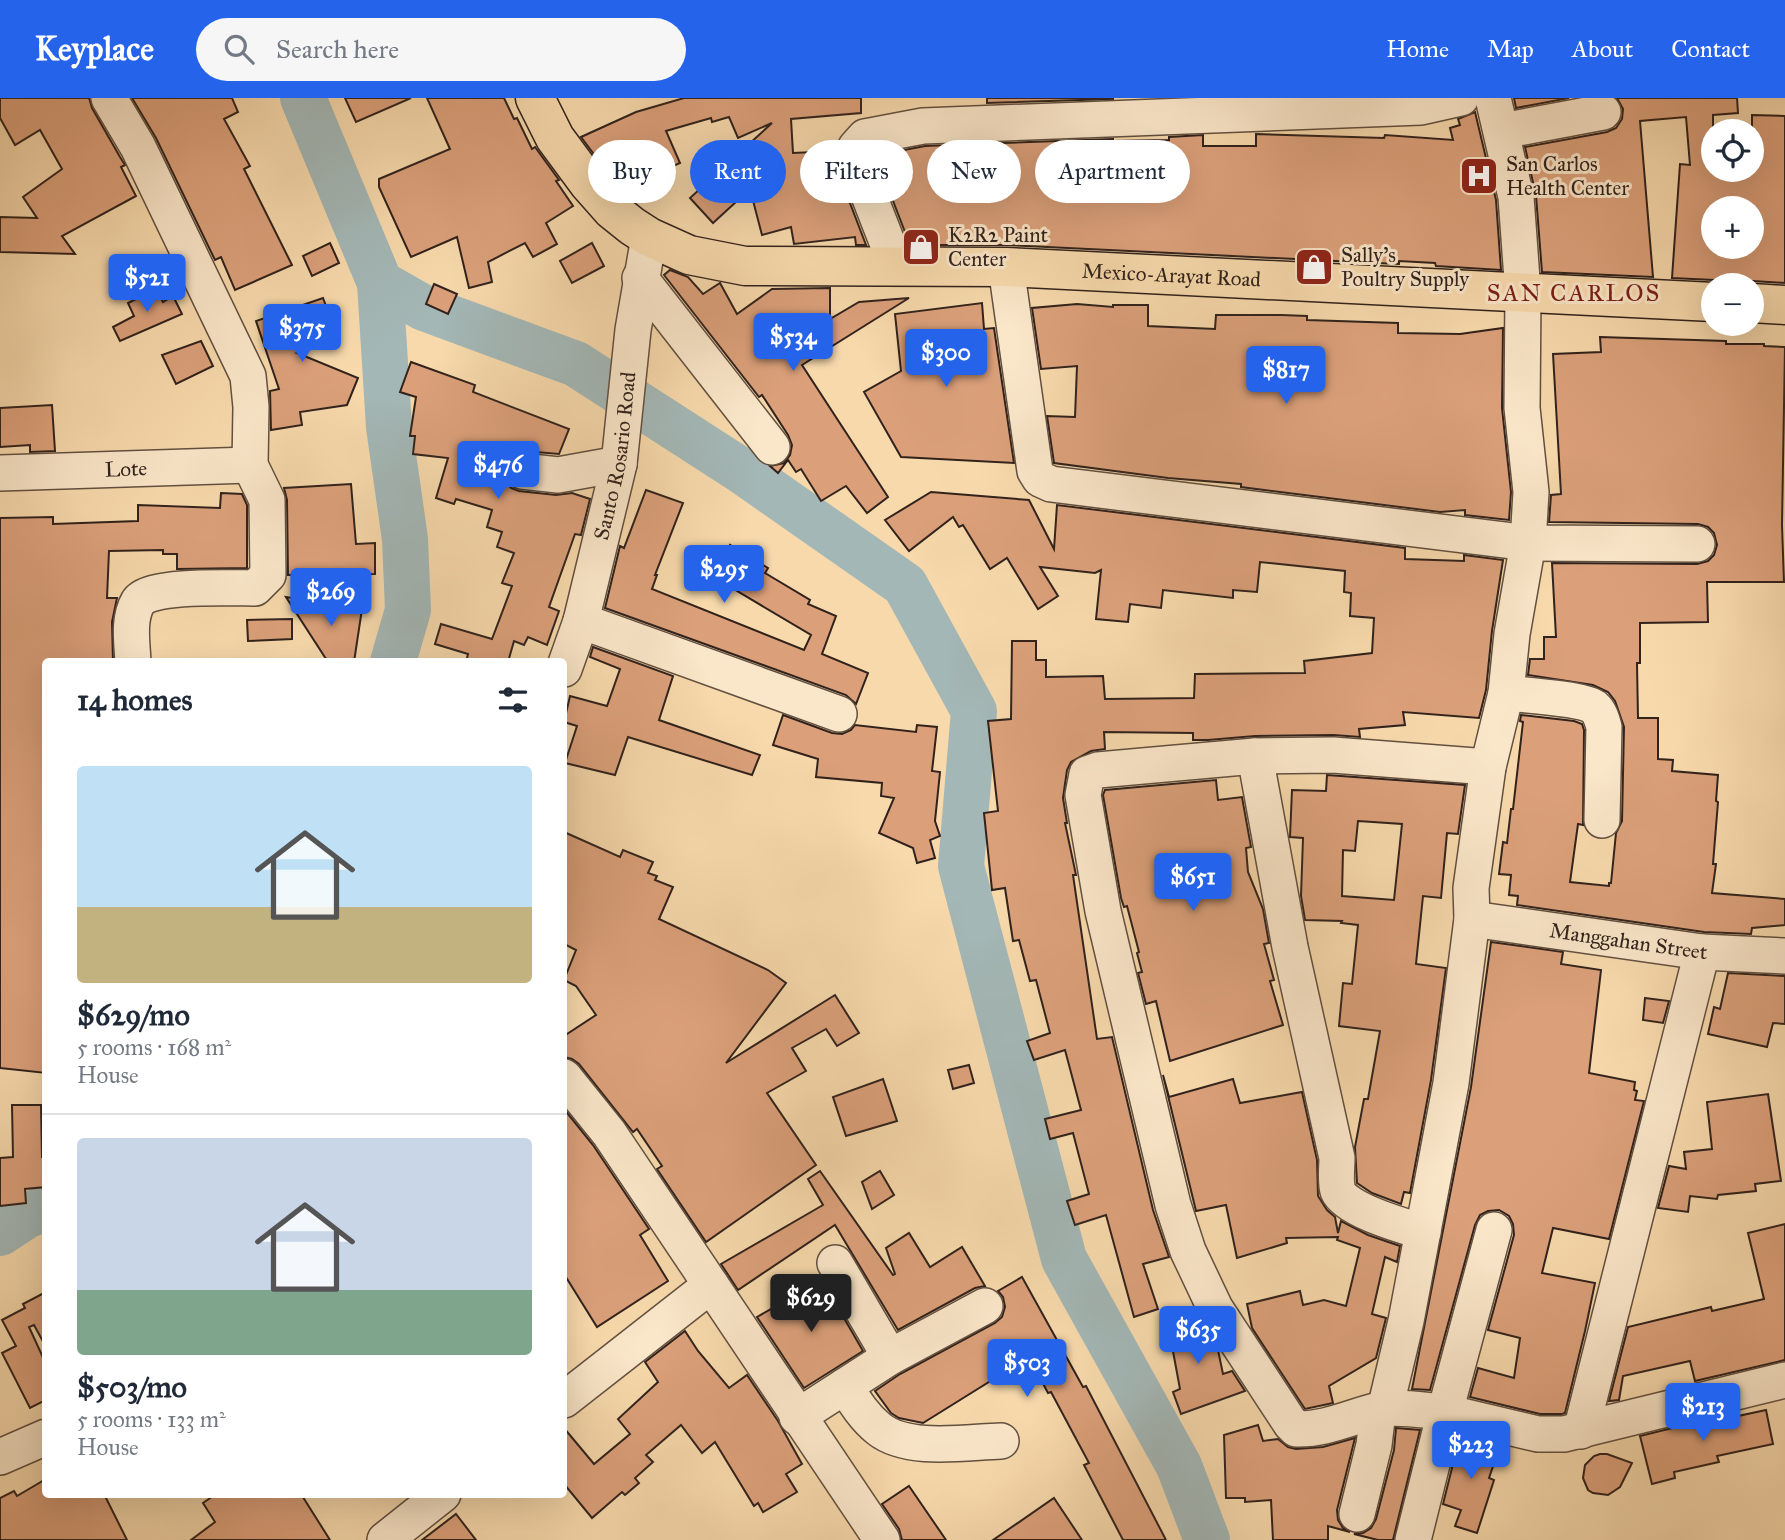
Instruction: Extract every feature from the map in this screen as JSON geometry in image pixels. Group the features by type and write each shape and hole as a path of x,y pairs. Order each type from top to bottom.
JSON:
{"main road":[{"name":"Mexico-Arayat Road","path":"534,98 555,138 612,210 649,237 689,255 745,265 1006,267 1701,301"},
{"path":"1764,304 1785,305"}],"street":[{"path":"108,98 138,147 248,376 251,407 250,464 267,500 268,575 255,588 207,587 148,592 139,600 132,617 133,658"},
{"path":"896,265 859,170 856,147 865,137 923,125 1167,107 1421,107 1461,98"},
{"path":"1357,1514 1406,1321 1451,1083 1472,919 1471,888 1488,767 1506,693 1528,543 1531,492 1522,408 1523,293 1516,197 1493,98"},
{"path":"1502,131 1603,112"},
{"name":"Santo Rosario Road","path":"567,661 581,621 619,464 633,330 649,237"},
{"path":"1006,267 1035,471 1040,479 1051,484 1528,543 1696,544"},
{"path":"640,278 772,447"},
{"name":"Lote","path":"0,473 250,464"},
{"path":"522,471 558,475 619,464"},
{"path":"581,621 839,714"},
{"path":"1506,693 1572,701 1595,707 1604,727 1602,820"},
{"path":"1488,767 1333,755 1255,756 1113,767 1087,774 1083,795 1086,824 1130,1030 1161,1146 1173,1205 1188,1251 1215,1308 1281,1412 1296,1429 1343,1422 1382,1410 1445,1412 1538,1434 1581,1432 1785,1380"},
{"path":"1255,756 1290,947 1337,1158 1338,1191 1347,1204 1390,1222 1423,1231"},
{"name":"Manggahan Street","path":"1472,919 1702,952 1785,956"},
{"path":"1581,1432 1702,952"},
{"path":"567,1081 609,1133 881,1540"},
{"path":"1413,1540 1494,1230"},
{"path":"835,1263 890,1357"},
{"path":"567,1398 711,1285"},
{"path":"797,1416 890,1357 985,1307"},
{"path":"845,1386 864,1415 881,1430 902,1440 934,1444 1001,1441"},
{"path":"0,1457 42,1439"},
{"path":"385,1540 438,1498"}],"building":[{"path":"0,98 89,98 125,165 121,167 136,196 62,236 75,254 0,252 0,217 37,218 23,197 62,169 40,130 15,145 0,118"},
{"path":"132,98 232,98 238,112 224,119 250,166 244,169 292,265 235,290 221,257 215,260 156,138"},
{"path":"345,98 411,98 356,122"},
{"path":"427,98 504,98 532,149 535,147 559,180 556,181 573,206 546,223 557,244 533,257 525,243 488,262 492,282 469,288 457,237 411,257 379,187 379,179 450,149"},
{"path":"684,98 861,98 861,113 791,119 793,153 800,153 800,203 850,203 866,245 856,245 855,237 794,244 791,227 762,235 754,203 786,203 786,140 753,140 772,123 738,138 729,117 712,122 711,118 666,131 670,140 588,140 588,146 581,137 636,112"},
{"path":"987,98 1113,98 1113,99 987,103"},
{"path":"1514,98 1569,98 1516,108"},
{"path":"1617,98 1737,98 1738,113 1701,119 1701,182 1764,182 1764,119 1752,119 1752,115 1785,116 1785,283 1764,282 1764,273 1701,273 1701,279 1672,278 1680,164 1690,165 1686,117 1640,121 1653,277 1542,272 1536,196 1525,147 1607,132 1616,128 1622,119 1623,109"},
{"path":"1475,112 1496,200 1501,270 1399,261 1399,264 1007,245 910,245 894,203 913,203 913,148 925,146 927,203 1021,203 1021,142 1035,142 1035,203 1190,203 1190,140 1169,140 1169,137 1203,135 1203,146 1256,146 1256,134 1384,138 1385,135 1453,140 1450,128 1460,125 1458,119"},
{"path":"695,203 735,203 713,223"},
{"path":"330,243 339,263 312,276 303,256"},
{"path":"592,243 604,266 572,283 560,261"},
{"path":"670,270 688,277 703,294 720,283 737,314 772,289 830,288 830,319 859,302 909,298 802,365 888,497 867,513 846,486 821,501 801,469 796,472 788,460 778,473 770,466 784,463 790,455 792,445 788,435 762,395 759,397 664,275"},
{"path":"434,284 457,294 448,314 426,304"},
{"path":"156,289 163,302 173,296 182,314 120,341 113,327 134,316 128,303"},
{"path":"323,298 338,338 297,353 358,378 347,405 300,412 302,425 271,430 270,391 279,389 256,321"},
{"path":"982,303 984,329 994,328 1014,463 901,457 864,392 901,371 895,314"},
{"path":"1077,304 1113,307 1148,305 1148,326 1215,329 1216,315 1281,315 1307,316 1307,320 1398,323 1398,333 1460,334 1503,328 1502,408 1511,492 1509,520 1465,515 1465,510 1440,512 1241,487 1241,484 1168,478 1054,463 1047,416 1075,417 1077,366 1041,369 1032,308"},
{"path":"1600,337 1726,341 1726,344 1785,347 1782,525 1784,582 1707,582 1708,622 1640,623 1640,663 1637,663 1638,718 1658,718 1658,759 1673,760 1672,771 1718,775 1713,864 1716,864 1712,893 1785,899 1785,925 1752,928 1751,934 1704,932 1517,905 1518,896 1509,895 1511,875 1499,874 1503,842 1507,843 1513,809 1523,722 1520,721 1521,715 1574,721 1582,724 1584,730 1583,825 1578,824 1570,882 1609,886 1616,833 1622,821 1624,727 1615,701 1608,692 1593,685 1528,675 1530,659 1544,659 1544,637 1556,637 1552,563 1697,564 1708,561 1714,555 1717,545 1714,533 1708,527 1698,524 1549,522 1551,495 1561,494 1553,354 1601,352"},
{"path":"201,341 213,366 176,384 162,355"},
{"path":"411,362 475,385 473,392 569,429 559,454 515,452 506,459 502,468 504,480 511,488 519,491 556,495 572,493 590,499 581,535 575,534 549,607 559,611 547,645 528,637 524,645 514,641 509,658 467,658 468,654 435,644 441,624 492,639 512,586 502,583 514,553 497,547 502,532 487,527 492,510 456,499 454,504 436,498 448,458 413,454 415,436 410,436 416,397 400,392"},
{"path":"52,405 55,451 30,452 30,445 0,447 0,408"},
{"path":"351,484 356,544 375,543 375,574 288,575 287,500 284,488"},
{"path":"646,490 683,503 652,589 804,650 811,635 712,576 730,545 768,568 765,573 810,600 808,604 836,616 822,654 868,673 856,704 846,695 605,608 620,546 624,548"},
{"path":"931,492 1029,500 1054,549 1057,505 1405,548 1405,559 1464,561 1464,555 1503,560 1486,690 1479,718 1403,712 1405,725 1359,729 1360,737 1255,736 1193,740 1193,733 1104,732 1105,749 1091,751 1071,762 1067,770 1063,798 1065,823 1076,875 1073,875 1097,1039 1112,1037 1153,1210 1169,1257 1143,1264 1158,1309 1134,1317 1106,1215 1075,1225 1067,1201 1089,1194 1073,1133 1050,1139 1045,1119 1081,1110 1065,1050 1034,1060 1027,1041 1050,1033 1036,980 1030,981 1019,940 1013,941 1005,888 992,890 984,813 998,811 988,721 1011,719 1012,641 1036,641 1036,660 1046,660 1046,677 1103,676 1105,699 1194,698 1195,674 1305,673 1304,661 1372,653 1374,618 1350,616 1351,593 1344,592 1345,571 1260,562 1257,592 1233,590 1233,598 1163,590 1161,608 1130,604 1128,622 1096,619 1101,570 1095,573 1040,567 1058,596 1038,609 1007,558 990,569 963,525 959,527 953,517 909,551 885,520"},
{"path":"221,493 242,494 247,505 247,568 177,569 177,554 163,554 163,550 109,551 107,598 117,598 112,622 113,658 42,658 42,1073 0,1068 0,518 53,517 53,524 138,521 138,505 220,508"},
{"path":"286,597 362,609 355,658 325,658"},
{"path":"292,619 292,639 248,641 247,620"},
{"path":"593,647 673,676 659,720 760,755 752,775 628,737 615,775 567,763 577,726 567,723 570,696 607,706 620,669 590,657"},
{"path":"783,715 832,733 842,734 855,725 916,732 917,725 937,727 932,771 940,772 935,821 940,836 930,840 935,858 917,863 913,848 879,833 894,798 881,796 882,783 816,777 818,759 773,745"},
{"path":"1327,775 1465,785 1458,834 1447,833 1441,898 1423,896 1416,964 1446,968 1431,1080 1410,1193 1404,1192 1401,1204 1372,1193 1357,1183 1355,1147 1364,1099 1368,1099 1380,1031 1339,1026 1343,983 1352,984 1358,925 1341,923 1342,921 1305,920 1301,896 1303,838 1290,837 1292,790 1326,791","holes":["1358,821 1402,824 1394,900 1342,896 1343,850 1355,851"]},
{"path":"1216,780 1218,800 1242,797 1251,847 1246,848 1248,872 1263,909 1269,943 1264,944 1274,980 1270,981 1283,1025 1170,1061 1156,1001 1146,1004 1138,973 1142,972 1137,953 1139,952 1127,906 1124,907 1121,898 1103,795 1105,790"},
{"path":"567,833 620,857 623,850 653,862 648,873 657,876 655,880 673,887 659,919 768,970 786,983 726,1063 835,995 859,1033 837,1046 826,1029 792,1048 806,1071 767,1093 816,1165 706,1242 657,1169 662,1166 637,1129 633,1132 579,1064 567,1058 567,1034 596,1015 576,986 567,982 567,972 576,950 567,946"},
{"path":"1491,942 1563,952 1561,964 1601,970 1589,1073 1635,1082 1635,1100 1644,1101 1609,1239 1553,1228 1542,1273 1595,1283 1565,1413 1562,1414 1540,1414 1470,1397 1478,1368 1514,1378 1520,1338 1488,1330 1514,1235 1509,1216 1499,1210 1480,1215 1475,1225 1430,1390 1412,1389 1471,1087"},
{"path":"1728,973 1785,976 1785,1024 1773,1023 1767,1047 1708,1034 1714,1007 1720,1009"},
{"path":"1645,998 1669,1001 1663,1023 1643,1020"},
{"path":"969,1065 974,1083 953,1089 948,1070"},
{"path":"1163,1075 1169,1097 1233,1079 1240,1103 1302,1092 1317,1160 1318,1196 1335,1217 1338,1233 1341,1221 1368,1235 1400,1246 1397,1262 1385,1257 1372,1314 1386,1318 1376,1358 1329,1386 1333,1403 1305,1409 1252,1328 1247,1304 1300,1291 1303,1305 1324,1300 1346,1306 1360,1248 1337,1240 1338,1237 1286,1238 1287,1243 1237,1258 1226,1205 1196,1211"},
{"path":"883,1079 897,1121 846,1136 833,1097"},
{"path":"1768,1094 1781,1181 1755,1184 1756,1191 1718,1195 1717,1199 1690,1196 1688,1212 1658,1208 1669,1166 1686,1169 1684,1152 1712,1149 1707,1102"},
{"path":"12,1105 41,1105 42,1187 25,1189 26,1203 0,1206 0,1158 13,1157"},
{"path":"567,1113 593,1145 649,1229 640,1235 668,1281 597,1327 567,1279"},
{"path":"820,1171 893,1275 895,1274 886,1248 909,1233 930,1267 962,1247 985,1286 975,1288 898,1330 835,1225 738,1290 721,1264 823,1205 808,1179"},
{"path":"880,1171 894,1195 872,1209 862,1182"},
{"path":"1785,1224 1785,1360 1695,1381 1690,1361 1623,1376 1619,1400 1609,1401 1628,1327 1711,1307 1712,1311 1764,1299 1748,1233"},
{"path":"1022,1277 1083,1387 1086,1386 1166,1540 1123,1540 1084,1465 1089,1463 1029,1357 923,1423 899,1418 891,1413 875,1391 900,1374 995,1323 1002,1317 1005,1307 1003,1297 998,1291"},
{"path":"822,1280 863,1351 804,1388 757,1317"},
{"path":"42,1294 42,1340 34,1325 29,1327 42,1355 42,1402 30,1408 2,1353 16,1346 2,1320 25,1308 23,1304"},
{"path":"1196,1314 1218,1350 1223,1374 1232,1371 1245,1391 1181,1414 1173,1392 1180,1389 1167,1319"},
{"path":"685,1331 729,1388 747,1375 778,1421 802,1464 786,1474 797,1492 763,1512 758,1503 754,1506 715,1442 702,1453 681,1425 646,1455 653,1462 635,1478 639,1483 625,1495 622,1492 592,1518 567,1488 567,1432 594,1464 630,1434 618,1419 658,1382 645,1362"},
{"path":"1766,1410 1773,1444 1717,1456 1719,1462 1674,1472 1675,1478 1652,1484 1640,1436 1709,1419 1710,1422"},
{"path":"1258,1425 1263,1441 1278,1439 1288,1447 1296,1449 1323,1447 1355,1438 1337,1510 1338,1520 1343,1528 1350,1532 1328,1526 1328,1540 1273,1540 1271,1500 1245,1502 1245,1498 1226,1498 1224,1435"},
{"path":"1396,1428 1420,1430 1393,1540 1378,1540 1354,1534 1371,1528 1376,1519 1394,1450"},
{"path":"1460,1436 1500,1446 1489,1478 1494,1480 1477,1533 1455,1526 1461,1510 1443,1504"},
{"path":"1600,1454 1632,1463 1620,1487 1608,1495 1588,1490 1583,1478 1585,1465"},
{"path":"42,1481 42,1498 106,1498 127,1540 0,1540 0,1498 14,1491 17,1496"},
{"path":"909,1486 946,1540 902,1540 899,1529 882,1504"},
{"path":"210,1498 304,1498 330,1540 191,1540 215,1522 203,1503"},
{"path":"1054,1498 1082,1540 993,1540"},
{"path":"456,1514 476,1540 422,1540"}],"waterway":[{"path":"303,98 380,283 389,427 405,539 408,610 394,658"},
{"path":"380,283 424,308 576,364 742,471 905,585 974,711 961,866 1064,1259 1179,1466 1207,1540"},
{"path":"0,1233 26,1216 42,1210"}],"place":[{"name":"San Carlos Health Center","path":"1479,176"},
{"name":"K2R2 Paint Center","path":"921,247"},
{"name":"Sally's Poultry Supply","path":"1314,267"}],"district":[{"name":"SAN CARLOS","path":"1574,293"}]}
